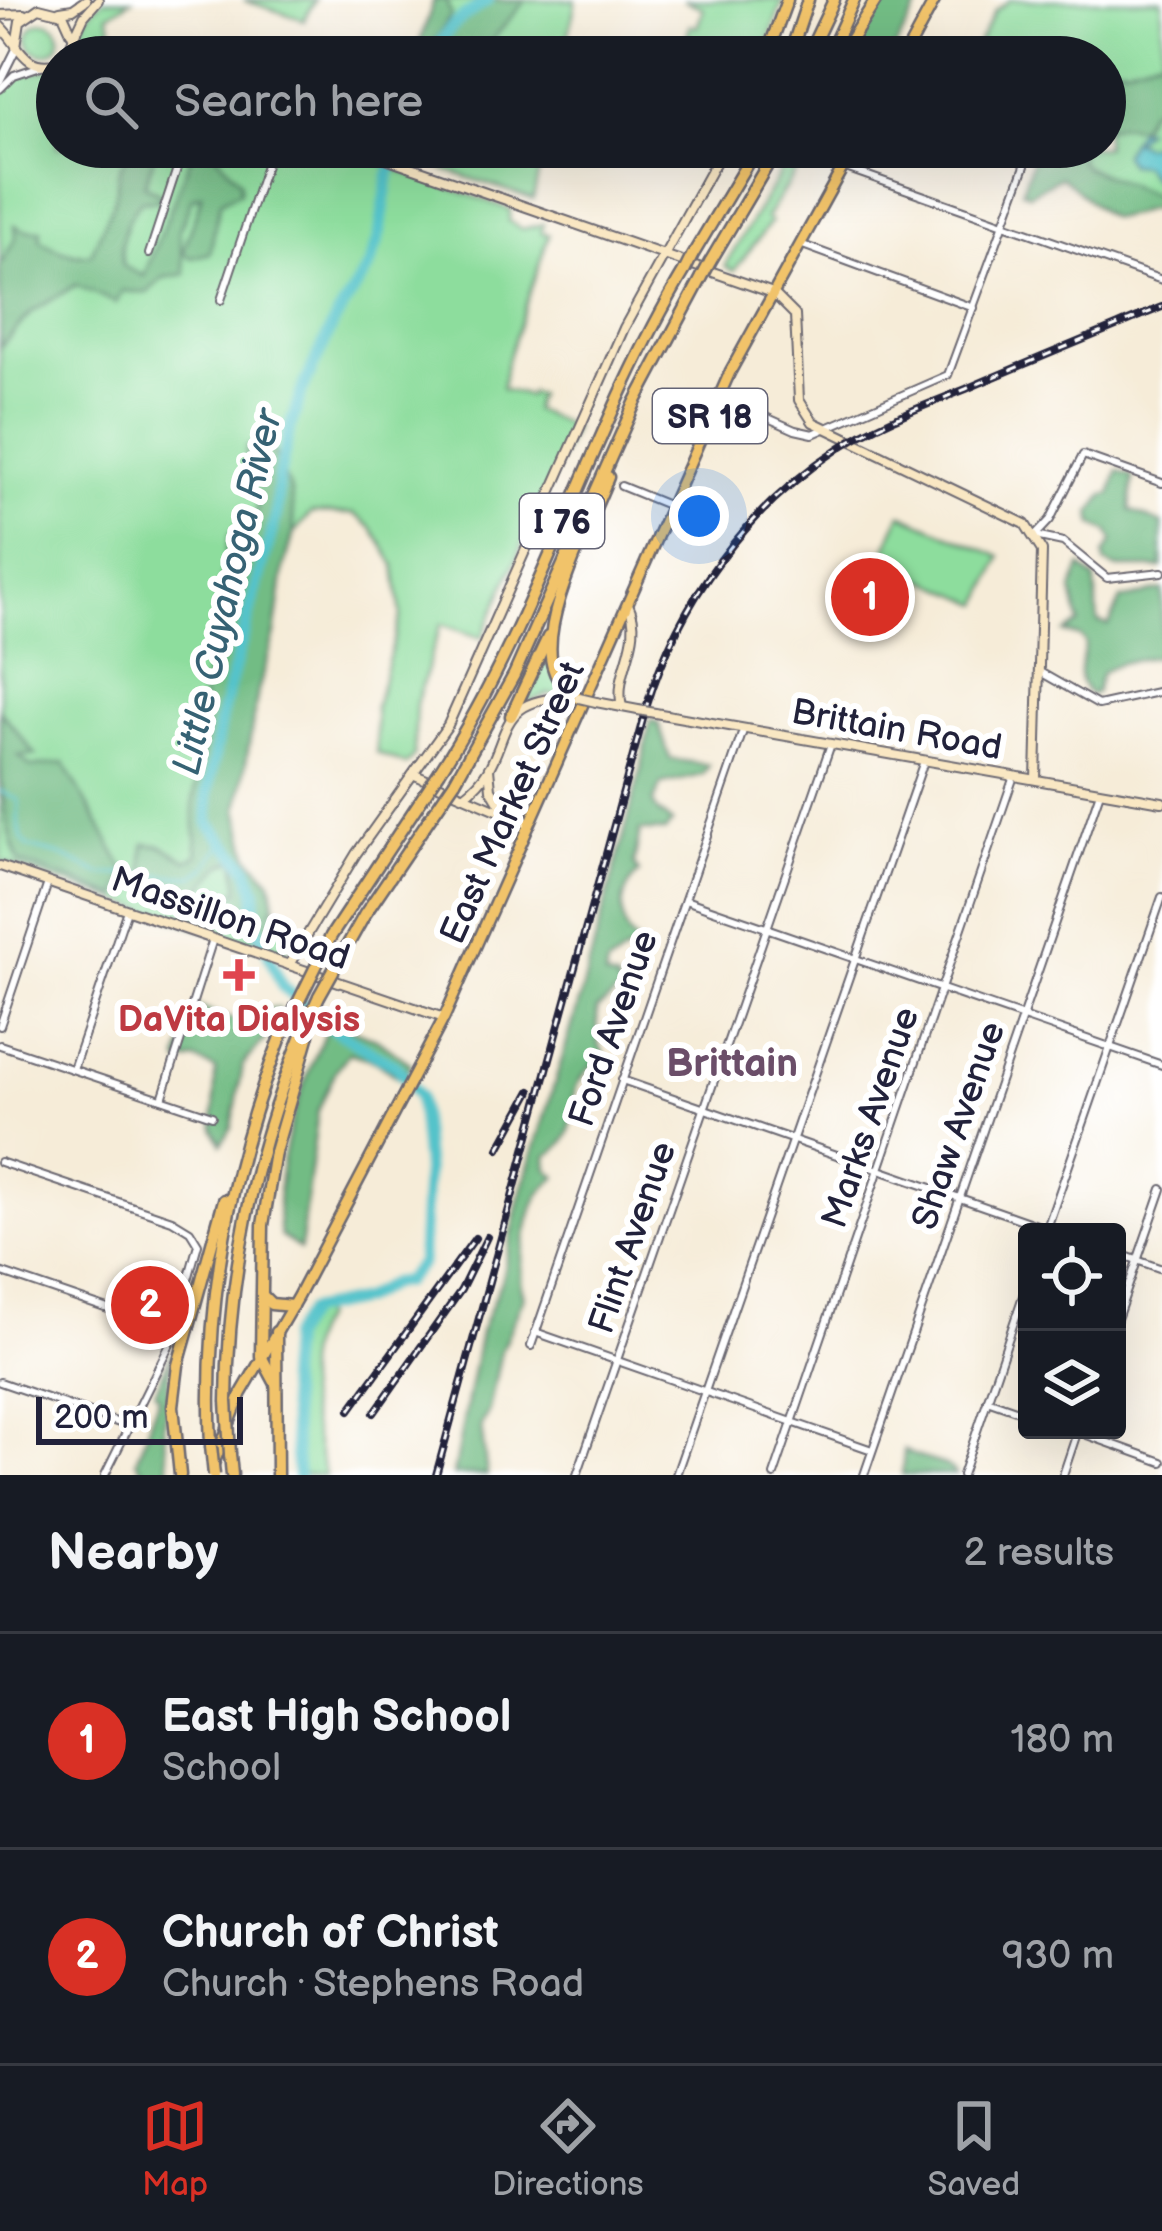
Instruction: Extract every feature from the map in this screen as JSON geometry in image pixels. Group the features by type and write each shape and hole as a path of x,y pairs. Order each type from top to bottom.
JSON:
{"highway":[{"path":"774,36 788,0"},
{"path":"796,36 808,0"},
{"path":"817,36 834,0"},
{"path":"838,36 854,0"},
{"path":"853,36 876,0"},
{"name":"I 76","path":"212,1475 214,1301 237,1170 281,1036 331,936 440,772 489,686 603,426 742,168"},
{"name":"I 76","path":"302,1044 320,996 365,914 455,781 514,675 635,403 765,168"},
{"path":"511,716 554,623 635,403"},
{"path":"554,623 550,653 554,670 579,698"},
{"path":"276,1384 261,1357 263,1225 302,1044"},
{"path":"232,1475 229,1331 241,1234 269,1121 302,1044"},
{"path":"181,1475 173,1406 178,1365 219,1214 237,1170"},
{"path":"262,1293 272,1304 292,1306"},
{"path":"276,1332 277,1475"}],"main road":[{"path":"0,16 39,8 73,9 86,0"},
{"path":"74,36 98,0"},
{"path":"915,36 935,0"},
{"path":"59,11 73,36"},
{"path":"17,47 16,29 26,14"},
{"path":"0,26 26,60 36,64"},
{"path":"413,168 772,293 791,309 796,321 799,400 813,422 1010,514 1035,536 1042,551 1036,779"},
{"path":"290,965 356,854 448,724 624,328 712,168"},
{"name":"East Market Street","path":"212,1475 241,1394 444,1018 719,396 842,168"},
{"path":"622,707 620,689 636,631 628,604"},
{"name":"Brittain Road","path":"511,716 539,698 579,698 1162,802"},
{"path":"465,795 480,782 511,716"},
{"path":"490,763 494,796 508,814"},
{"path":"415,775 530,824"},
{"name":"Massillon Road","path":"0,866 444,1018"}],"street":[{"path":"0,85 17,47"},
{"path":"0,85 36,68"},
{"path":"149,254 177,168"},
{"path":"221,300 265,168"},
{"path":"846,168 1162,280"},
{"path":"719,396 810,434 948,375 1024,168"},
{"path":"800,244 974,308"},
{"path":"1035,536 1050,520 1083,454 1162,483"},
{"path":"621,486 670,506"},
{"path":"1035,536 1063,542 1107,578 1162,572"},
{"path":"1040,672 1098,705 1162,691"},
{"name":"Ford Avenue","path":"531,1346 744,728"},
{"name":"Flint Avenue","path":"577,1475 831,744"},
{"path":"676,1475 924,761"},
{"path":"400,769 415,775"},
{"name":"Marks Avenue","path":"774,1475 1014,776"},
{"name":"Shaw Avenue","path":"864,1475 1100,792"},
{"path":"0,1026 48,883"},
{"path":"1048,1223 1159,917 1162,897"},
{"path":"685,900 1162,1065"},
{"path":"73,1069 127,910"},
{"path":"162,1099 214,939"},
{"path":"0,1045 212,1116"},
{"path":"622,1080 1027,1223"},
{"path":"0,1162 172,1220 194,1235 198,1255 175,1332 105,1475"},
{"path":"1126,1294 1162,1189"},
{"path":"1126,1255 1162,1270"},
{"path":"0,1272 175,1332"},
{"path":"962,1475 1018,1310"},
{"path":"536,1332 873,1450"},
{"path":"0,1382 130,1427"},
{"path":"987,1400 1018,1411"},
{"path":"1064,1475 1074,1439"},
{"path":"1098,1439 1162,1462"}],"green space":[{"path":"103,0 131,0 108,15 114,36 81,36"},
{"path":"243,0 315,0 304,20"},
{"path":"434,0 576,0 568,36 422,36"},
{"path":"434,0 446,0 451,15 438,36 422,36"},
{"path":"492,0 526,0 496,36 448,36"},
{"path":"683,0 783,0 771,36 687,36 690,25 697,27 704,8"},
{"path":"882,0 922,0 902,36 861,36"},
{"path":"1010,0 1162,0 1162,56 1126,66 1126,36 982,36 995,11"},
{"path":"38,23 50,23 60,36 36,36 36,51 29,44 29,32"},
{"path":"1162,56 1162,100 1139,127 1126,126 1126,66"},
{"path":"36,72 36,168 394,168 510,209 509,221 522,229 543,224 541,232 549,235 506,363 502,389 537,394 533,410 574,427 482,638 441,624 416,704 414,756 406,765 377,753 375,707 401,616 395,565 373,529 354,514 311,513 294,533 275,634 258,691 238,809 249,856 271,881 288,954 0,861 0,97 14,77"},
{"path":"1162,100 1162,141 1144,147 1134,142 1138,130 1126,149 1126,126 1139,127"},
{"path":"1126,159 1129,164 1142,165 1162,190 1162,199 1088,168 1126,168"},
{"path":"120,168 150,168 144,185 160,194 161,201 141,201 131,215 122,257 123,266 144,276 187,168 229,168 240,181 240,192 220,202 210,253 192,258 183,253 202,195 192,198 179,231 185,274 163,278 147,293 122,291 116,303 76,285 32,312 0,347 0,266 16,237 15,225 41,230 40,239 64,252 91,254 114,201"},
{"path":"439,168 540,168 533,199"},
{"path":"783,168 798,168 766,218 771,222 734,271 725,266"},
{"path":"1029,168 1088,168 1162,199 1162,211 1108,217 1060,177 1029,194 1022,191"},
{"path":"257,444 274,451 291,492 294,532 275,634 258,691 238,809 249,856 271,881 275,905 270,911 269,942 257,941 238,910 217,892 239,892 235,859 221,866 198,893 143,888 145,844 162,846 187,860 198,855 193,805 205,727 202,692 229,536 240,523 247,528 257,511 257,498 244,468 247,447"},
{"path":"1118,471 1133,477 1130,510 1162,524 1162,568 1115,568 1105,563 1104,555 1113,541 1109,532 1094,525 1091,513 1104,495 1111,494"},
{"path":"901,514 1001,557 981,604 881,561"},
{"path":"1081,567 1095,579 1098,622 1109,625 1121,599 1162,590 1162,655 1120,663 1102,672 1090,695 1080,678 1086,644 1081,637 1065,633 1079,623 1072,591"},
{"path":"546,650 567,696 549,694 523,704"},
{"path":"0,710 36,755 19,756 31,767 64,763 125,870 119,897 19,862 5,809"},
{"path":"650,720 658,722 670,759 709,765 703,775 662,784 653,802 672,823 665,831 640,831 634,864 639,873 627,889 622,909 626,929 638,944 607,966 605,977 617,981 620,992 597,1009 598,1042 604,1054 580,1080 565,1141 547,1156 548,1169 557,1177 534,1208 522,1262 524,1296 501,1351 489,1410 481,1426 487,1475 453,1475 480,1332 502,1278 520,1197 578,1006 641,771"},
{"path":"196,1006 253,1021 262,1021 270,1008 279,1008 265,1039 243,1065 232,1127 221,1144 214,1129 215,1069 195,1060 180,1063 179,1058"},
{"path":"335,1008 352,1029 377,1039 411,1064 402,1080 374,1060 349,1053 336,1070 318,1111 300,1249 280,1236 280,1177 292,1119"},
{"path":"317,1308 322,1318 306,1355 305,1375 325,1475 298,1475 288,1358 292,1336 302,1319"},
{"path":"172,1352 164,1426 169,1475 147,1475 136,1461"},
{"path":"904,1450 945,1466 956,1475 902,1475"}],"water":[{"path":"1137,129 1145,129 1134,141 1144,146 1162,141 1162,190 1142,165 1129,164 1126,149"}],"waterway":[{"name":"Little Cuyahoga River","path":"445,36 488,0"},
{"name":"Little Cuyahoga River","path":"298,1475 287,1377 290,1338 308,1311 362,1300 390,1284 404,1282 421,1263 426,1170 419,1096 397,1067 332,1028 282,986 254,919 256,891 247,867 209,823 208,792 221,717 276,516 289,431 334,322 369,267 392,168"},
{"path":"0,791 19,800 22,840 29,847 100,874 194,876 206,868 223,843"}],"railway":[{"path":"436,1475 646,708 697,594 746,528 841,447 902,415 1162,307"},
{"path":"499,1149 531,1091"},
{"path":"374,1413 461,1290 487,1237"},
{"path":"350,1410 475,1238"}],"place":[{"name":"East High School","path":"870,597"},
{"name":"DaVita Dialysis","path":"239,975"},
{"name":"Church of Christ","path":"150,1305"}],"district":[{"name":"Brittain","path":"732,1062"}]}
